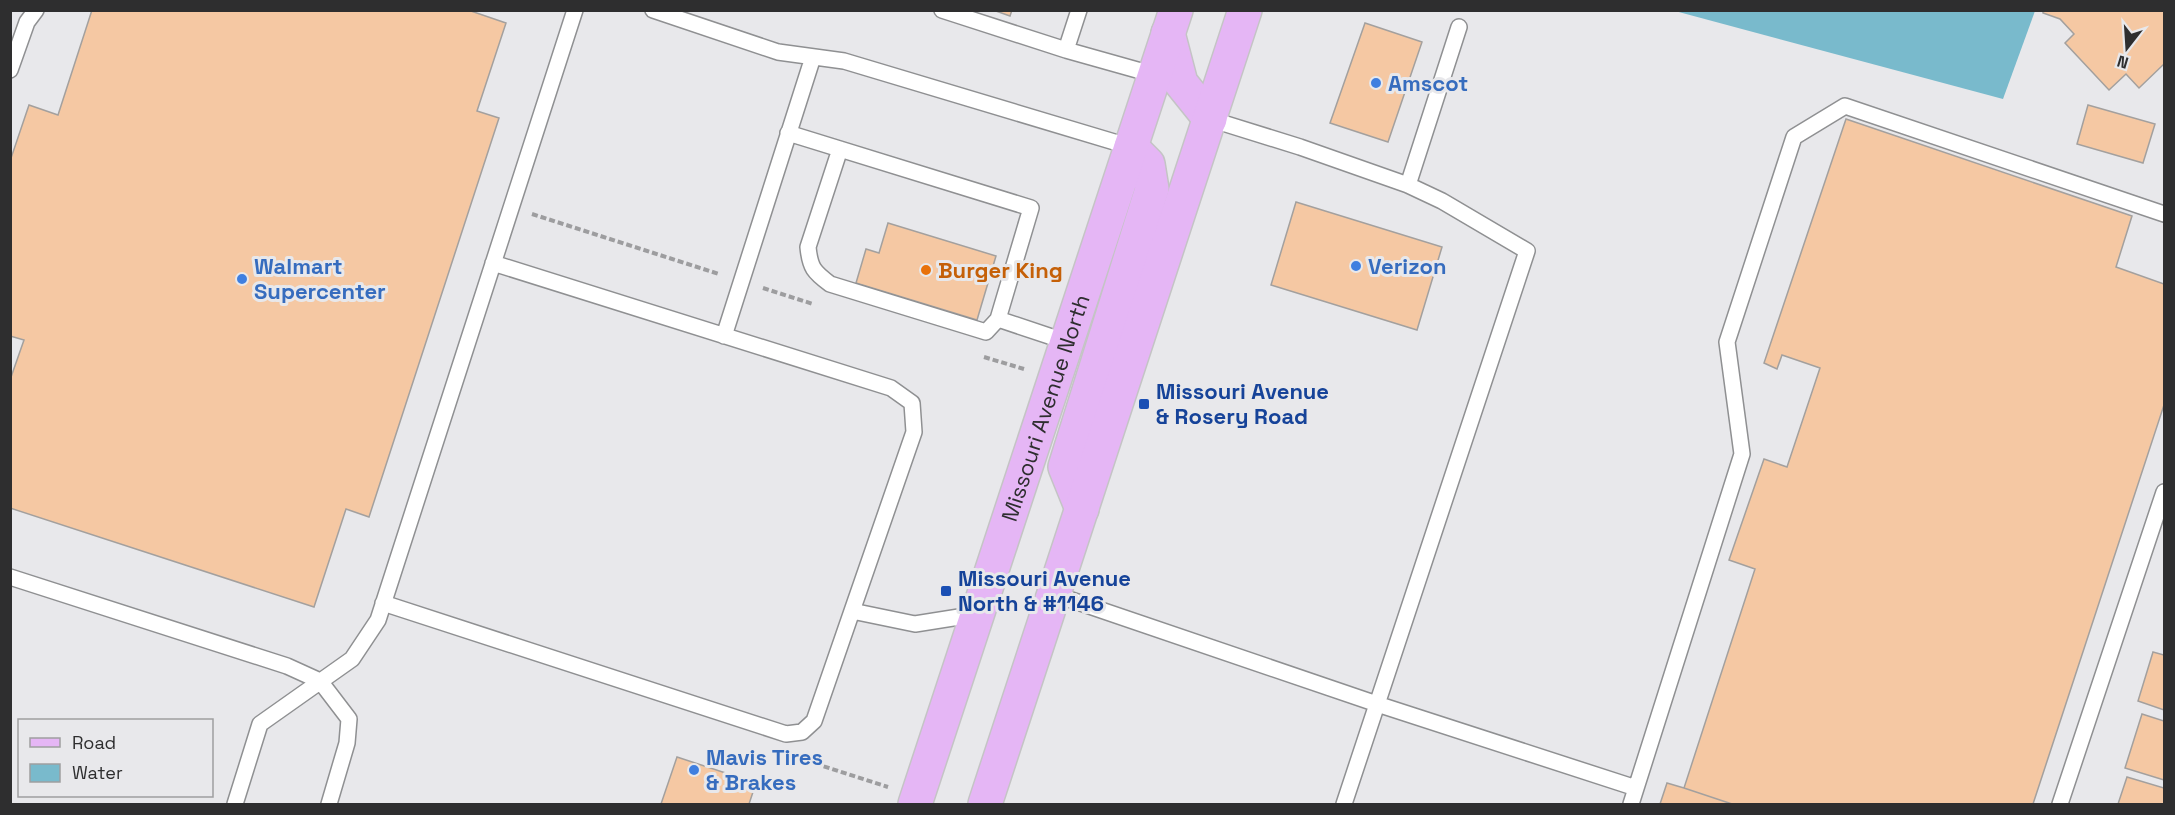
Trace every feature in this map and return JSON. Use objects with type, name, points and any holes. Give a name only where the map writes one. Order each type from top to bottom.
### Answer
[{"type":"main road","points":[[985,804],[1245,10]]},
{"type":"main road","points":[[1172,22],[1180,83],[1210,119]]},
{"type":"main road","name":"Missouri Avenue North","points":[[915,804],[1172,22]]},
{"type":"main road","points":[[1083,509],[1065,467],[1152,189],[1148,164],[1131,147]]},
{"type":"lane","points":[[10,70],[27,21],[36,10]]},
{"type":"lane","points":[[235,804],[260,724],[352,659],[378,620],[575,10]]},
{"type":"lane","points":[[653,10],[778,52],[844,61],[1131,147]]},
{"type":"lane","points":[[942,10],[1066,50],[1155,75]]},
{"type":"lane","points":[[1066,50],[1079,10]]},
{"type":"lane","points":[[1408,185],[1459,27]]},
{"type":"lane","points":[[724,336],[813,57]]},
{"type":"lane","points":[[1630,804],[1742,454],[1727,342],[1794,137],[1845,106],[2164,214]]},
{"type":"lane","points":[[1210,119],[1300,147],[1408,185],[1442,201],[1527,251],[1344,804]]},
{"type":"lane","points":[[788,133],[840,149],[1031,208],[998,320],[986,332],[830,285],[816,274],[809,262],[808,247],[840,149]]},
{"type":"lane","points":[[383,603],[786,734],[802,732],[814,721],[856,612],[914,432],[912,403],[891,388],[493,263]]},
{"type":"lane","points":[[998,320],[1067,342]]},
{"type":"lane","points":[[2060,804],[2164,492]]},
{"type":"lane","points":[[10,577],[287,666],[320,681],[349,718],[347,743],[328,804]]},
{"type":"lane","points":[[1054,594],[1377,704],[1636,788]]},
{"type":"lane","points":[[856,612],[915,624],[978,614]]},
{"type":"path","points":[[511,207],[820,306]]},
{"type":"path","points":[[978,355],[1024,369]]},
{"type":"water","points":[[1675,11],[2035,11],[2003,99]]},
{"type":"building","points":[[92,10],[468,10],[506,23],[477,111],[499,118],[369,517],[346,509],[314,607],[10,508],[10,380],[24,340],[10,336],[10,161],[29,105],[58,115]]},
{"type":"building","points":[[993,10],[1012,10],[1010,16]]},
{"type":"building","points":[[2043,10],[2164,10],[2164,64],[2139,88],[2126,74],[2109,90],[2065,43],[2074,34],[2060,19],[2043,13]]},
{"type":"building","name":"Amscot","points":[[1365,23],[1422,42],[1388,142],[1330,123]]},
{"type":"building","points":[[2088,105],[2155,124],[2143,163],[2077,144]]},
{"type":"building","points":[[1846,119],[2132,216],[2116,267],[2164,284],[2164,405],[2033,804],[1732,804],[1684,788],[1755,569],[1729,560],[1764,459],[1787,467],[1820,368],[1782,355],[1777,369],[1764,363]]},
{"type":"building","name":"Verizon","points":[[1296,202],[1442,247],[1417,330],[1271,285]]},
{"type":"building","name":"Burger King","points":[[888,223],[996,256],[977,320],[856,283],[866,249],[879,253]]},
{"type":"building","points":[[2153,652],[2164,655],[2164,710],[2138,701]]},
{"type":"building","points":[[2142,714],[2164,721],[2164,780],[2125,768]]},
{"type":"building","name":"Mavis Tires & Brakes","points":[[677,757],[756,783],[749,804],[661,804]]},
{"type":"building","points":[[2127,777],[2164,788],[2164,804],[2118,804]]},
{"type":"building","points":[[1667,783],[1684,788],[1732,804],[1660,804]]},
{"type":"place","name":"Amscot","points":[[1376,83]]},
{"type":"place","name":"Verizon","points":[[1356,266]]},
{"type":"place","name":"Burger King","points":[[926,270]]},
{"type":"place","name":"Walmart Supercenter","points":[[242,279]]},
{"type":"place","name":"Missouri Avenue & Rosery Road","points":[[1144,404]]},
{"type":"place","name":"Missouri Avenue North & #1146","points":[[946,591]]},
{"type":"place","name":"Mavis Tires & Brakes","points":[[694,770]]}]
